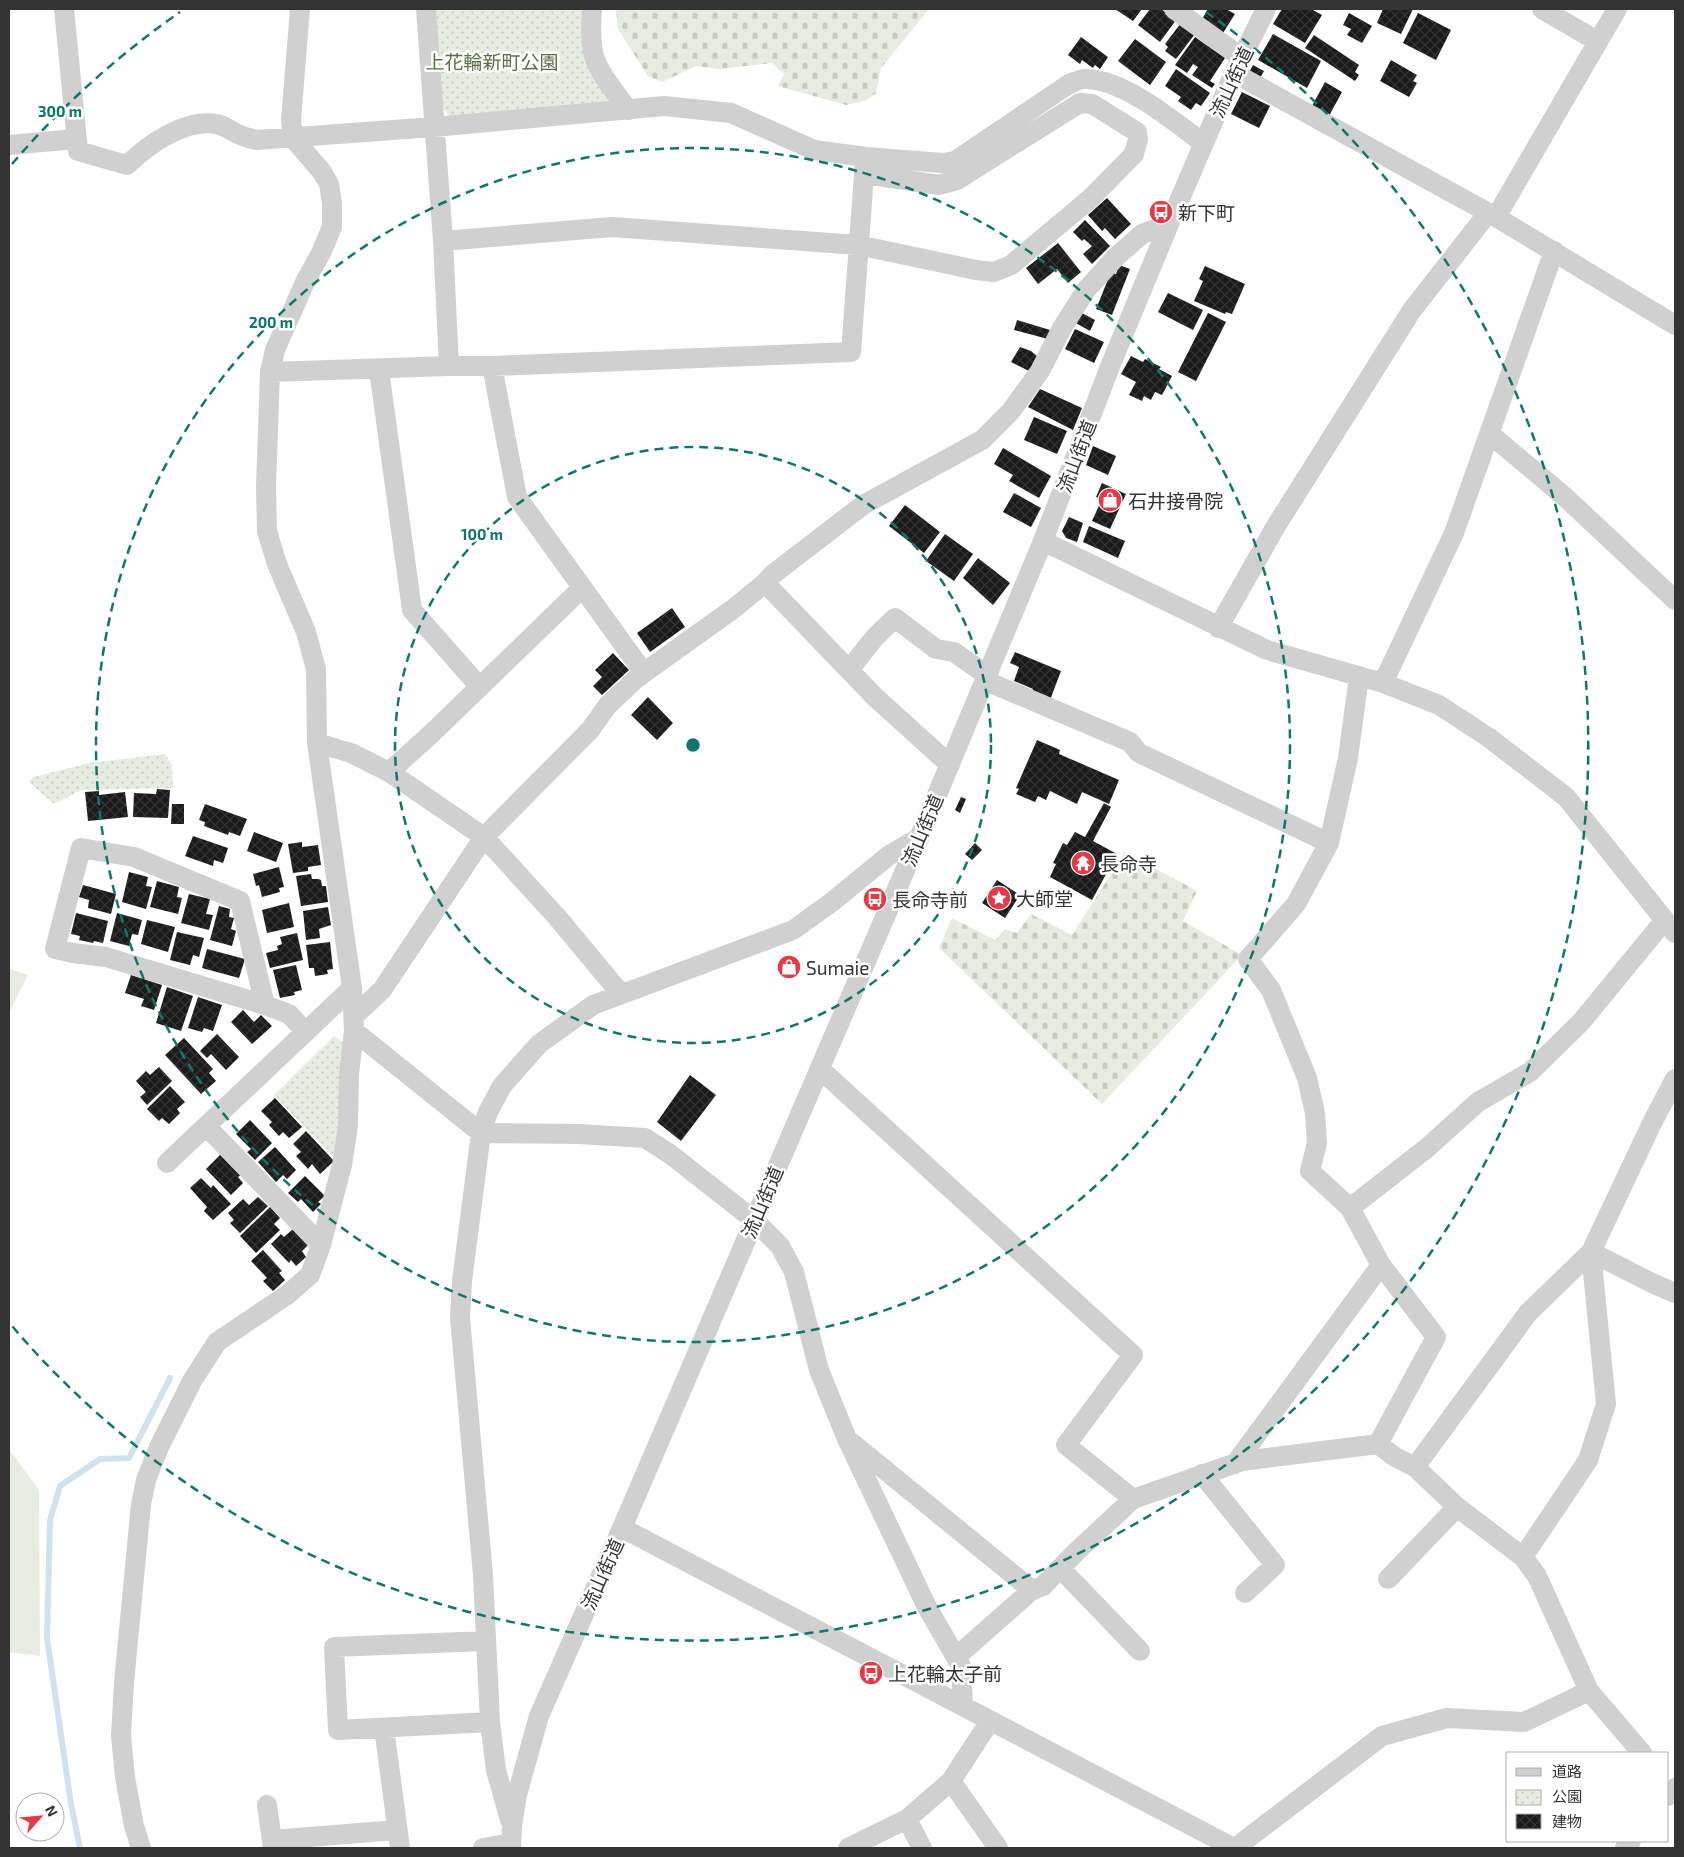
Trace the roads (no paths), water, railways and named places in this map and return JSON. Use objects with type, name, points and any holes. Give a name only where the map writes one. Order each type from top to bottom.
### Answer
[{"type":"street","points":[[64,9],[78,151],[127,166],[144,150],[159,140],[180,130],[205,123],[219,124],[239,135],[256,140],[434,127],[664,106],[731,113],[814,150],[865,166],[939,185],[957,180],[1080,103],[1092,104],[1137,132],[1138,139],[1134,154],[1091,198],[1011,265],[994,272],[976,270],[858,245],[612,227],[443,241]]},
{"type":"street","points":[[141,1848],[134,1826],[120,1736],[140,1513],[146,1480],[192,1382],[217,1342],[287,1294],[310,1275],[321,1245],[342,1165],[348,1126],[349,1074],[354,1023],[352,988],[317,743],[316,669],[306,632],[277,564],[268,531],[266,487],[270,372],[275,350],[332,227],[332,203],[329,184],[322,172],[293,138],[292,120],[300,9]]},
{"type":"street","points":[[426,9],[443,241],[449,366]]},
{"type":"street","points":[[592,9],[591,22],[594,56],[601,70],[628,110]]},
{"type":"street","points":[[1174,9],[1238,65],[1554,251],[1675,325]]},
{"type":"street","name":"流山街道","points":[[511,1839],[523,1771],[539,1716],[622,1528],[987,679],[1043,541],[1111,364],[1167,229],[1238,65],[1266,9]]},
{"type":"street","points":[[1542,9],[1597,41]]},
{"type":"street","points":[[1218,628],[1276,526],[1412,310],[1492,215],[1617,9]]},
{"type":"street","points":[[865,166],[955,161],[1069,84],[1085,78],[1107,81],[1136,96],[1203,144]]},
{"type":"street","points":[[9,146],[76,139]]},
{"type":"street","points":[[270,372],[379,370],[851,352],[865,166]]},
{"type":"street","points":[[354,1023],[382,990],[484,837],[590,730],[608,705],[644,673],[733,609],[772,575],[863,505],[982,440],[1011,411],[1040,371],[1062,328],[1086,290],[1116,257],[1142,234],[1152,230],[1167,229]]},
{"type":"street","points":[[1384,683],[1454,533],[1554,251]]},
{"type":"street","points":[[492,366],[517,497],[644,673]]},
{"type":"street","points":[[379,370],[412,610],[479,686]]},
{"type":"street","points":[[1490,434],[1565,497],[1675,600]]},
{"type":"street","points":[[1043,541],[1218,628],[1267,650],[1384,683],[1439,706],[1488,737],[1566,797],[1671,924],[1581,1022],[1530,1072],[1478,1102],[1427,1148],[1350,1208]]},
{"type":"street","points":[[765,583],[875,697],[950,765]]},
{"type":"street","points":[[389,772],[430,735],[582,588]]},
{"type":"street","points":[[849,670],[875,637],[895,618],[936,649],[954,652],[987,679],[1130,742],[1139,753],[1329,843]]},
{"type":"street","points":[[1359,676],[1348,758],[1329,843],[1296,904],[1248,959],[1272,990],[1307,1078],[1315,1113],[1317,1143],[1310,1171],[1350,1208],[1381,1265],[1436,1337],[1378,1444]]},
{"type":"street","points":[[317,743],[351,753],[389,772],[484,837],[557,917],[621,994]]},
{"type":"street","points":[[483,1848],[511,1839],[496,1770],[490,1722],[478,1518],[460,1318],[462,1281],[481,1133],[488,1112],[502,1086],[539,1044],[593,1005],[794,930],[832,902],[888,856],[919,838]]},
{"type":"street","points":[[265,1005],[240,901],[134,857],[81,848],[54,949],[106,957],[265,1005],[289,1014],[306,1032]]},
{"type":"street","points":[[167,1163],[352,988]]},
{"type":"street","points":[[354,1023],[481,1133],[579,1134],[645,1138],[670,1154],[754,1220],[780,1246],[794,1272],[819,1370],[847,1439],[927,1606],[961,1666],[963,1706]]},
{"type":"street","points":[[820,1069],[1133,1355],[1066,1445],[1134,1499]]},
{"type":"street","points":[[1415,1467],[1528,1313],[1592,1252],[1652,1123],[1675,1079]]},
{"type":"street","points":[[206,1126],[321,1245]]},
{"type":"street","points":[[1592,1252],[1675,1293]]},
{"type":"street","points":[[1523,1558],[1588,1460],[1606,1404],[1592,1252]]},
{"type":"street","points":[[1235,1464],[1381,1265]]},
{"type":"street","points":[[847,1439],[1032,1590]]},
{"type":"street","points":[[956,1657],[1032,1590],[1043,1586],[1134,1499],[1202,1474],[1242,1462],[1297,1453],[1378,1444],[1395,1457],[1415,1467],[1457,1507],[1523,1558],[1537,1576],[1589,1691],[1641,1752]]},
{"type":"street","points":[[1202,1474],[1275,1565],[1245,1593]]},
{"type":"street","points":[[1388,1579],[1457,1507]]},
{"type":"street","points":[[622,1528],[1235,1848],[1382,1736],[1447,1718],[1524,1722],[1589,1691]]},
{"type":"street","points":[[1060,1568],[1140,1651]]},
{"type":"street","points":[[486,1641],[334,1647],[338,1730],[490,1722]]},
{"type":"street","points":[[848,1848],[907,1819],[952,1781],[990,1721]]},
{"type":"street","points":[[267,1805],[272,1844],[398,1839],[384,1728]]},
{"type":"street","points":[[952,1781],[998,1848]]},
{"type":"street","points":[[907,1819],[922,1848]]},
{"type":"waterway","points":[[80,1848],[71,1804],[47,1638],[50,1520],[60,1486],[100,1459],[129,1458],[170,1378]]},
{"type":"place","name":"新下町","points":[[1161,212]]},
{"type":"place","name":"石井接骨院","points":[[1110,500]]},
{"type":"place","name":"長命寺","points":[[1083,863]]},
{"type":"place","name":"大師堂","points":[[999,898]]},
{"type":"place","name":"長命寺前","points":[[875,899]]},
{"type":"place","name":"Sumaie","points":[[789,967]]},
{"type":"place","name":"上花輪太子前","points":[[871,1673]]},
{"type":"park label","name":"上花輪新町公園","points":[[492,61]]}]
